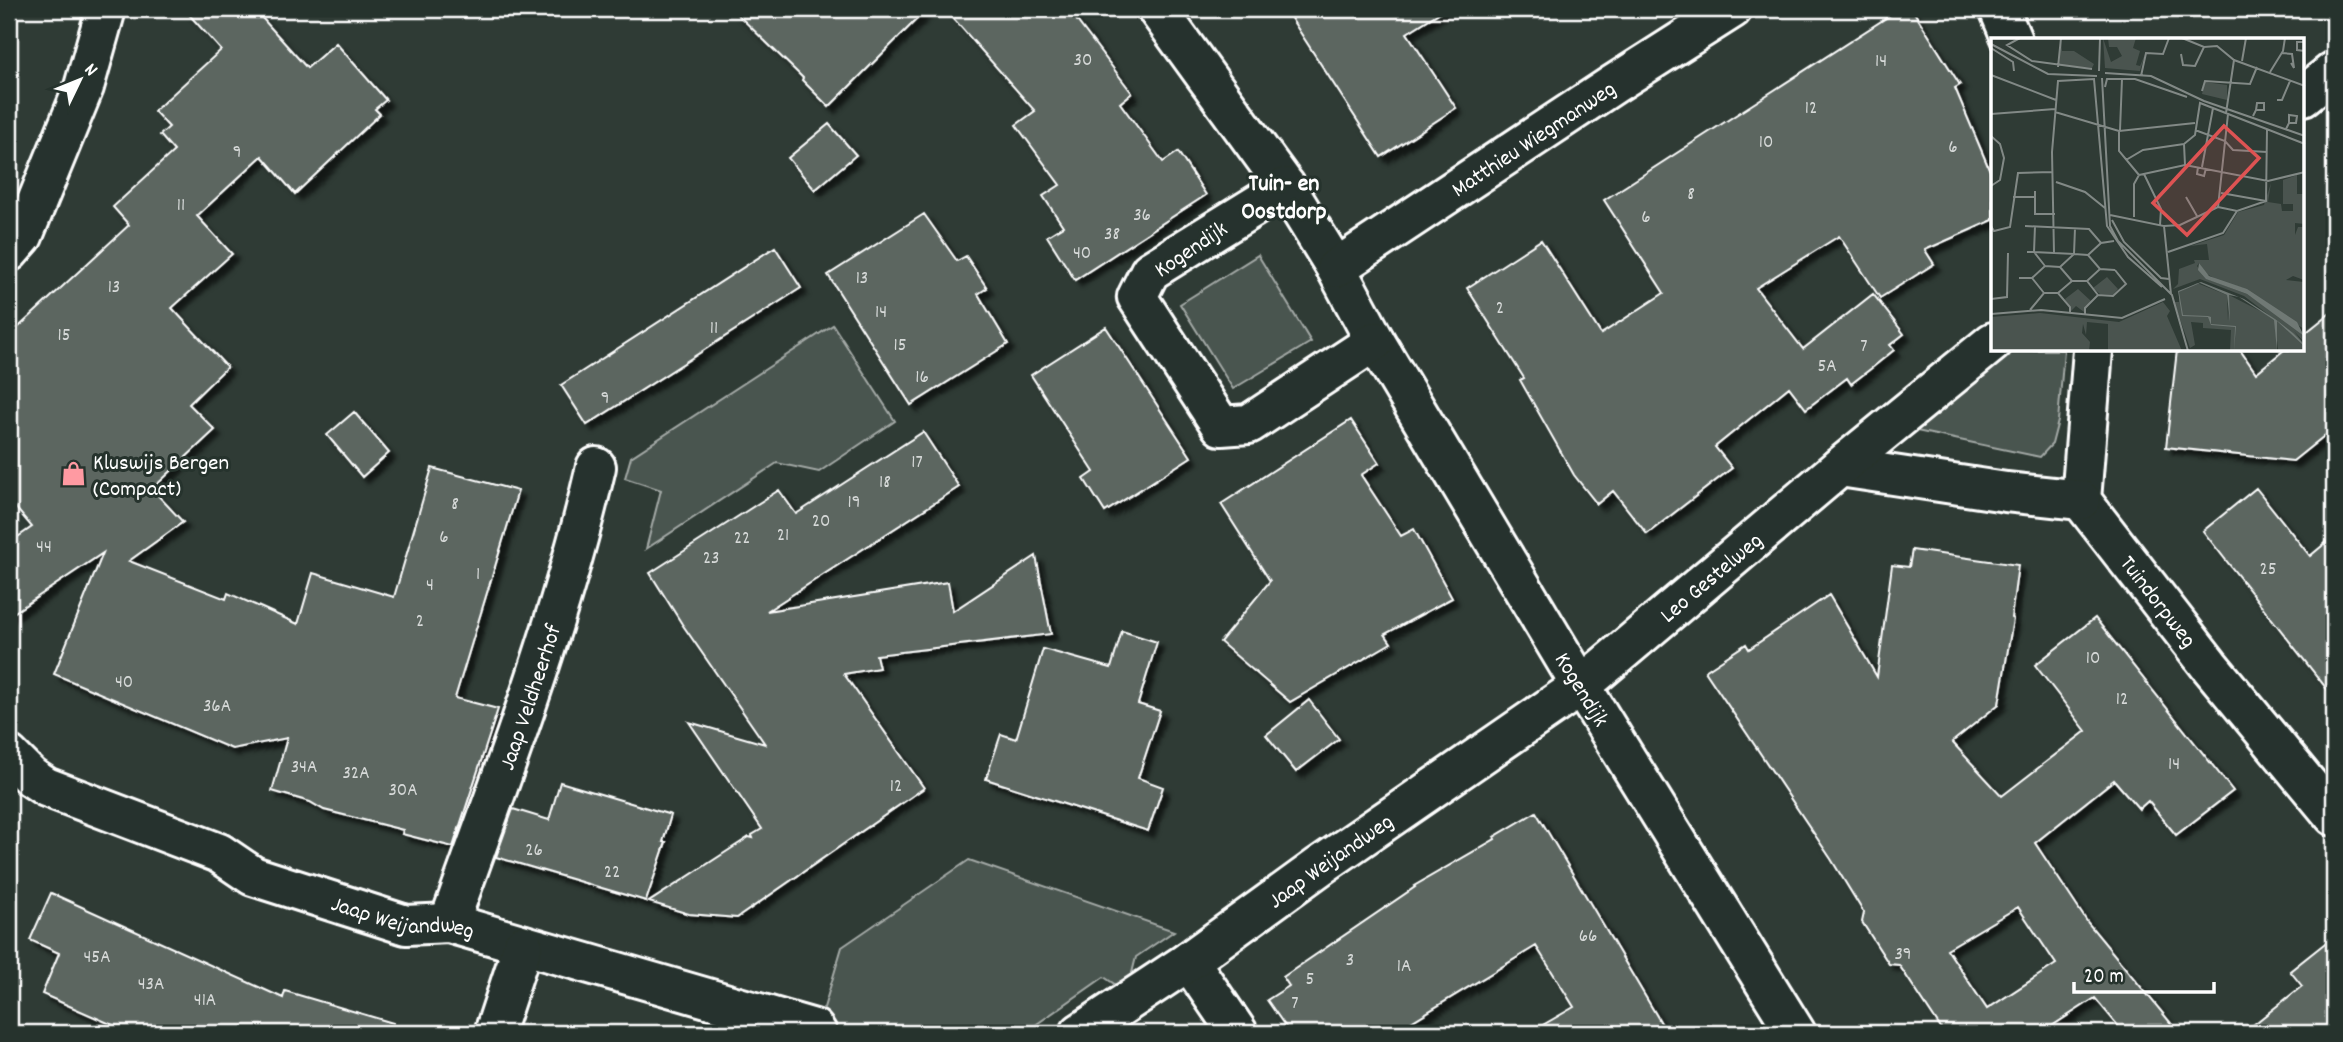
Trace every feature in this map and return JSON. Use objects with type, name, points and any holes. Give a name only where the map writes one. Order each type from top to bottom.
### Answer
[{"type":"street","points":[[9,252],[23,236],[84,87],[106,9]]},
{"type":"street","name":"Kogendijk","points":[[1157,9],[1286,187],[1581,686],[1796,1033]]},
{"type":"street","name":"Matthieu Wiegmanweg","points":[[1336,268],[1732,9]]},
{"type":"street","points":[[1999,9],[2011,38]]},
{"type":"street","points":[[2304,95],[2334,72]]},
{"type":"street","name":"Kogendijk","points":[[1286,187],[1150,271],[1137,297],[1221,426],[1249,424],[1375,341]]},
{"type":"street","name":"Leo Gestelweg","points":[[1581,686],[1991,344]]},
{"type":"street","points":[[1840,467],[2006,492],[2081,500],[2094,352]]},
{"type":"street","name":"Jaap Veldheerhof","points":[[449,923],[542,661],[580,535],[596,467]]},
{"type":"street","name":"Tuindorpweg","points":[[2081,500],[2209,665],[2334,816]]},
{"type":"street","name":"Jaap Weijandweg","points":[[1080,1033],[1189,961],[1332,858],[1581,686]]},
{"type":"street","name":"Jaap Weijandweg","points":[[9,755],[31,777],[46,787],[219,853],[253,876],[406,925],[449,923],[814,1029],[817,1033]]},
{"type":"street","points":[[494,1033],[523,945]]},
{"type":"street","points":[[1189,961],[1238,1033]]},
{"type":"shaded area","points":[[1258,255],[1311,342],[1233,389],[1180,304]]},
{"type":"shaded area","points":[[833,325],[895,421],[819,472],[777,463],[646,549],[661,490],[625,478],[631,457]]},
{"type":"shaded area","points":[[2008,352],[2064,352],[2058,421],[2052,444],[2040,457],[1907,429]]},
{"type":"shaded area","points":[[969,860],[1174,931],[1136,957],[1131,977],[1116,985],[1104,977],[1024,1033],[838,1033],[821,1018],[842,947]]},
{"type":"building","points":[[184,9],[254,9],[307,68],[336,43],[386,100],[375,109],[380,114],[295,194],[262,156],[197,216],[232,254],[172,308],[227,367],[189,404],[215,430],[152,489],[183,522],[129,561],[226,599],[228,593],[298,624],[313,573],[394,597],[432,468],[518,491],[455,698],[498,709],[453,847],[402,834],[403,830],[324,810],[310,802],[272,791],[287,738],[232,749],[54,674],[103,553],[9,616],[9,543],[32,527],[9,500],[9,336],[129,225],[113,207],[174,151],[160,135],[169,127],[154,111],[221,50]]},
{"type":"building","points":[[732,9],[927,9],[829,107]]},
{"type":"building","points":[[945,9],[1068,9],[1132,93],[1120,103],[1163,162],[1178,152],[1206,195],[1075,280],[1047,236],[1063,226],[1043,196],[1060,185],[1016,125],[1035,111]]},
{"type":"building","points":[[1285,9],[1445,9],[1407,33],[1456,108],[1381,157]]},
{"type":"building","points":[[1900,9],[1912,9],[1960,85],[1955,88],[1991,173],[1991,221],[1925,250],[1934,264],[1880,298],[1839,236],[1756,288],[1803,349],[1873,294],[1904,334],[1890,345],[1894,350],[1851,384],[1847,378],[1806,409],[1789,387],[1715,447],[1732,468],[1647,534],[1613,491],[1597,504],[1574,475],[1520,380],[1524,378],[1467,288],[1541,240],[1601,334],[1664,293],[1604,200]]},
{"type":"building","points":[[829,124],[856,155],[815,190],[788,158]]},
{"type":"building","points":[[924,214],[957,261],[966,256],[987,288],[978,294],[1008,344],[911,405],[828,275]]},
{"type":"building","points":[[775,247],[801,288],[587,425],[561,385]]},
{"type":"building","points":[[2334,310],[2334,428],[2293,461],[2166,447],[2177,352],[2241,352],[2256,373],[2282,352],[2304,352],[2304,334]]},
{"type":"building","points":[[1106,327],[1191,457],[1105,512],[1084,479],[1094,472],[1031,375]]},
{"type":"building","points":[[354,412],[389,453],[362,477],[327,435]]},
{"type":"building","points":[[1351,420],[1379,463],[1361,475],[1401,536],[1414,529],[1452,598],[1385,634],[1391,643],[1290,702],[1220,642],[1270,581],[1221,504]]},
{"type":"building","points":[[923,432],[959,487],[767,611],[948,582],[953,611],[1036,556],[1051,634],[876,655],[879,668],[844,674],[924,788],[737,918],[689,914],[649,902],[749,837],[753,838],[752,835],[762,829],[689,722],[765,744],[650,573],[779,490],[796,514]]},
{"type":"building","points":[[2256,488],[2310,556],[2334,536],[2334,698],[2203,531]]},
{"type":"building","points":[[1912,550],[2018,565],[2013,619],[1999,704],[1952,742],[2002,796],[2086,731],[2035,665],[2095,618],[2233,791],[2176,835],[2148,801],[2139,809],[2114,780],[2035,843],[2088,923],[2179,1033],[2124,1033],[2095,998],[2041,1033],[1944,1033],[1899,965],[1889,964],[1862,922],[1864,913],[1831,859],[1705,671],[1746,644],[1749,649],[1829,595],[1877,677],[1892,565],[1909,567]],"holes":[[[2018,907],[2056,964],[1987,1009],[1947,949]]]},
{"type":"building","points":[[1122,631],[1157,642],[1138,704],[1160,711],[1138,778],[1163,787],[1148,831],[986,779],[1001,734],[1016,739],[1043,649],[1111,668]]},
{"type":"building","points":[[1309,700],[1339,739],[1296,772],[1266,735]]},
{"type":"building","points":[[560,782],[671,815],[663,842],[666,842],[646,901],[496,857],[513,809],[549,820]]},
{"type":"building","points":[[1536,812],[1667,1033],[1529,1033],[1574,1007],[1536,946],[1393,1033],[1290,1033],[1267,1000],[1289,986],[1283,977],[1414,886]]},
{"type":"building","points":[[51,893],[283,998],[285,991],[393,1023],[392,1033],[131,1033],[42,994],[59,953],[30,940]]},
{"type":"building","points":[[2334,936],[2334,1033],[2243,1033],[2302,986],[2290,971]]},
{"type":"place","name":"Kluswijs Bergen (Compact)","points":[[73,474]]},
{"type":"district","name":"Tuin- en Oostdorp","points":[[1284,196]]}]
